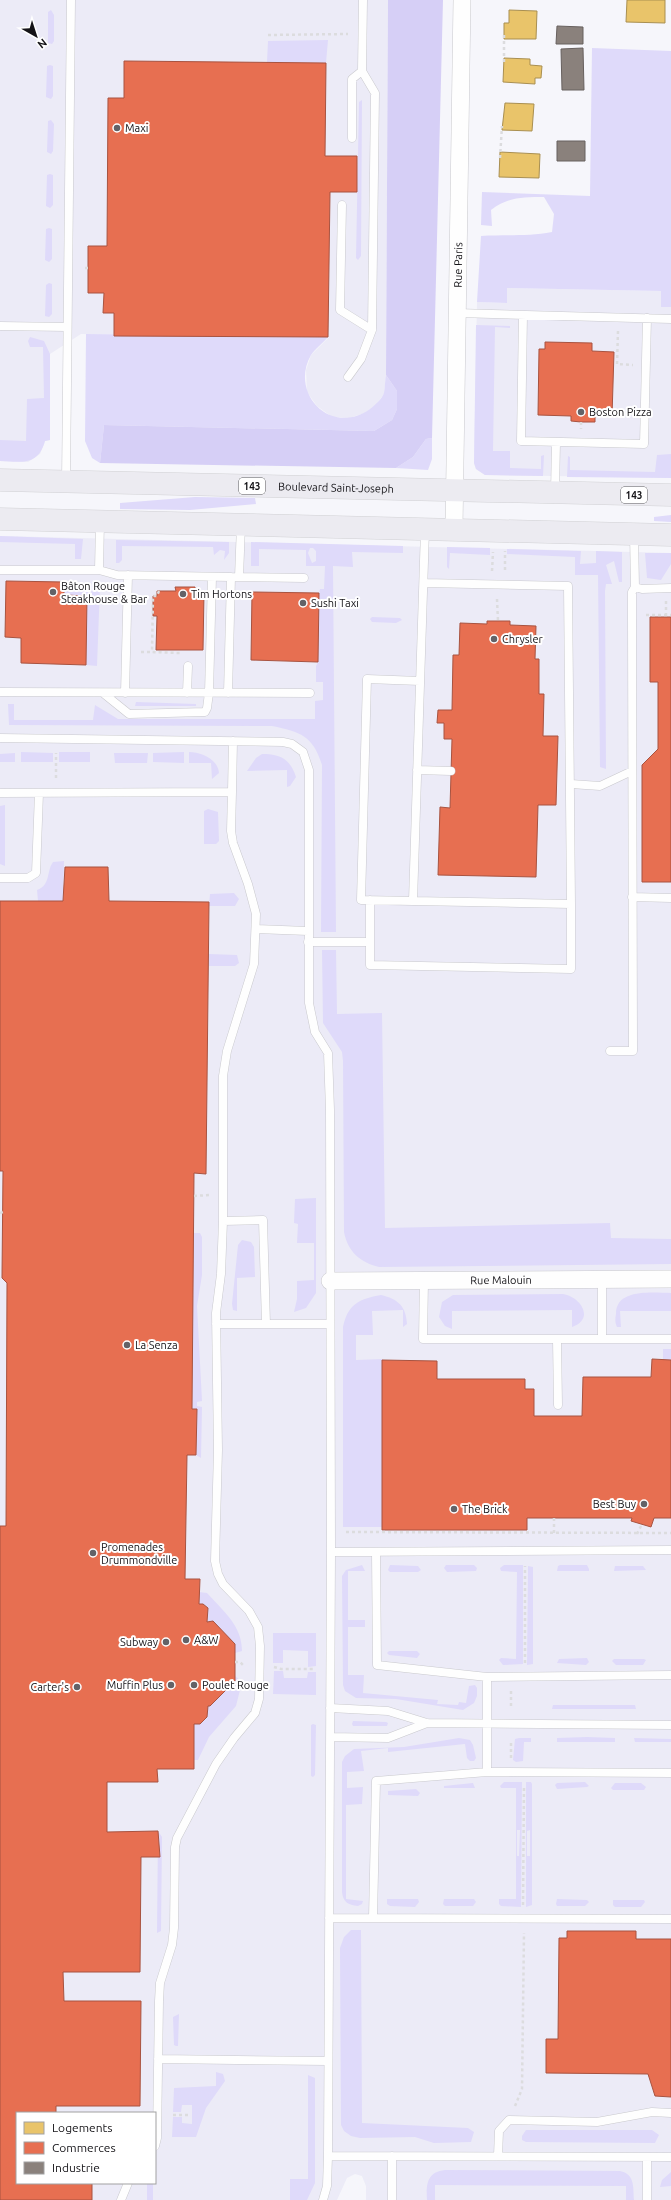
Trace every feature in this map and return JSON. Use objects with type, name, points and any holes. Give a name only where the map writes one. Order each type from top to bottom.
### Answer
[{"type":"main road","name":"Boulevard Saint-Joseph","points":[[0,480],[671,496]]},
{"type":"main road","points":[[0,519],[671,535]]},
{"type":"street","name":"Rue Paris","points":[[454,529],[462,0]]},
{"type":"street","name":"Rue Malouin","points":[[330,1281],[671,1279]]},
{"type":"lane","points":[[66,481],[70,0]]},
{"type":"lane","points":[[348,377],[361,359],[372,330],[375,93],[362,71],[363,0]]},
{"type":"lane","points":[[352,138],[352,79],[362,71]]},
{"type":"lane","points":[[342,205],[340,310],[372,330]]},
{"type":"lane","points":[[457,314],[671,318]]},
{"type":"lane","points":[[523,315],[521,441],[556,442],[644,444],[647,318]]},
{"type":"lane","points":[[0,326],[67,327]]},
{"type":"lane","points":[[554,493],[556,442]]},
{"type":"lane","points":[[99,570],[100,522]]},
{"type":"lane","points":[[239,577],[241,525]]},
{"type":"lane","points":[[412,901],[425,529]]},
{"type":"lane","points":[[610,1051],[633,1051],[632,592],[635,587],[634,534]]},
{"type":"lane","points":[[0,570],[99,570],[128,575],[304,578]]},
{"type":"lane","points":[[125,693],[128,575]]},
{"type":"lane","points":[[103,693],[129,714],[202,713],[207,708],[209,693],[212,577]]},
{"type":"lane","points":[[228,693],[231,577]]},
{"type":"lane","points":[[370,900],[370,965],[571,969],[571,784],[568,586],[424,583]]},
{"type":"lane","points":[[635,587],[642,589],[671,588]]},
{"type":"lane","points":[[187,693],[188,666]]},
{"type":"lane","points":[[420,681],[368,679],[361,900],[571,904]]},
{"type":"lane","points":[[0,692],[310,693]]},
{"type":"lane","points":[[0,738],[282,742],[298,747],[306,758],[310,770],[308,942],[311,1017],[315,1032],[327,1051],[329,1061],[331,1552],[328,2156],[327,2186],[323,2200]]},
{"type":"lane","points":[[156,2142],[160,1983],[173,1940],[174,1858],[177,1838],[216,1764],[254,1713],[260,1692],[258,1627],[249,1611],[223,1584],[218,1574],[215,1561],[218,1450],[216,1324],[223,1221],[224,1062],[252,975],[256,929],[256,914],[253,898],[233,843],[231,831],[233,741]]},
{"type":"lane","points":[[417,770],[451,771]]},
{"type":"lane","points":[[571,784],[600,786],[632,772]]},
{"type":"lane","points":[[0,793],[232,792]]},
{"type":"lane","points":[[0,878],[28,878],[36,873],[38,793]]},
{"type":"lane","points":[[632,897],[671,898]]},
{"type":"lane","points":[[256,929],[308,931]]},
{"type":"lane","points":[[308,942],[370,942]]},
{"type":"lane","points":[[223,1221],[263,1220],[266,1324]]},
{"type":"lane","points":[[602,1280],[602,1339]]},
{"type":"lane","points":[[424,1281],[423,1339],[671,1339]]},
{"type":"lane","points":[[216,1324],[330,1324]]},
{"type":"lane","points":[[557,1339],[558,1405]]},
{"type":"lane","points":[[331,1552],[671,1550]]},
{"type":"lane","points":[[376,1552],[377,1665],[487,1677],[671,1675]]},
{"type":"lane","points":[[487,1677],[487,1772]]},
{"type":"lane","points":[[330,1708],[388,1711],[427,1723],[671,1725]]},
{"type":"lane","points":[[330,1737],[388,1738],[427,1723]]},
{"type":"lane","points":[[374,1918],[376,1781],[487,1772],[671,1773]]},
{"type":"lane","points":[[328,1918],[671,1919]]},
{"type":"lane","points":[[158,2059],[328,2061]]},
{"type":"lane","points":[[498,2156],[499,2131],[509,2120],[597,2122],[652,2112],[671,2113]]},
{"type":"lane","points":[[328,2156],[671,2157]]},
{"type":"lane","points":[[392,2156],[392,2200]]},
{"type":"lane","points":[[647,2157],[647,2200]]},
{"type":"lane","points":[[121,2200],[128,2184]]},
{"type":"path","points":[[268,35],[362,34]]},
{"type":"path","points":[[504,34],[504,62]]},
{"type":"path","points":[[500,158],[502,126]]},
{"type":"path","points":[[618,327],[617,364],[633,365],[633,372]]},
{"type":"path","points":[[582,431],[589,431]]},
{"type":"path","points":[[492,571],[493,546]]},
{"type":"path","points":[[505,546],[505,570]]},
{"type":"path","points":[[163,591],[157,591],[157,596],[153,596],[152,652],[181,653]]},
{"type":"path","points":[[497,597],[498,621]]},
{"type":"path","points":[[666,610],[666,616]]},
{"type":"path","points":[[647,615],[671,615]]},
{"type":"path","points":[[56,752],[56,762]]},
{"type":"path","points":[[194,1196],[209,1195]]},
{"type":"path","points":[[554,1518],[554,1533]]},
{"type":"path","points":[[637,1533],[642,1524]]},
{"type":"path","points":[[346,1532],[456,1531],[671,1533]]},
{"type":"path","points":[[525,1565],[525,1664]]},
{"type":"path","points":[[235,1662],[240,1662],[244,1666]]},
{"type":"path","points":[[272,1666],[280,1669],[315,1669]]},
{"type":"path","points":[[511,1686],[511,1706]]},
{"type":"path","points":[[511,1742],[511,1759]]},
{"type":"path","points":[[524,1781],[524,1906]]},
{"type":"path","points":[[509,2120],[522,2089],[524,1932]]},
{"type":"path","points":[[173,2115],[190,2114]]},
{"type":"shaded area","points":[[0,0],[388,0],[386,375],[384,394],[376,405],[365,413],[349,418],[332,417],[317,406],[307,392],[306,370],[311,355],[328,338],[81,334],[50,354],[50,440],[45,441],[40,454],[28,462],[0,461]]},
{"type":"shaded area","points":[[388,0],[443,0],[432,438],[426,439],[413,457],[396,468],[100,463],[104,425],[374,431],[392,420],[397,409],[397,391],[386,375]]},
{"type":"shaded area","points":[[51,10],[54,15],[54,41],[52,44],[48,43],[48,12]]},
{"type":"shaded area","points":[[328,40],[326,63],[267,62],[268,41]]},
{"type":"shaded area","points":[[592,48],[671,51],[671,307],[661,307],[661,291],[507,288],[507,303],[477,302],[481,236],[552,232],[554,214],[544,197],[529,197],[510,200],[497,206],[491,210],[492,226],[481,225],[482,192],[590,196]]},
{"type":"shaded area","points":[[47,66],[53,66],[53,96],[51,99],[46,97]]},
{"type":"shaded area","points":[[362,100],[361,256],[358,260],[356,258],[359,102]]},
{"type":"shaded area","points":[[51,120],[54,124],[53,151],[51,154],[47,152],[48,121]]},
{"type":"shaded area","points":[[47,175],[53,175],[53,205],[50,208],[46,206]]},
{"type":"shaded area","points":[[46,229],[52,229],[52,259],[49,262],[45,260]]},
{"type":"shaded area","points":[[49,283],[52,284],[52,314],[49,317],[45,316],[46,285]]},
{"type":"shaded area","points":[[507,288],[661,291],[661,307],[671,307],[671,478],[485,475],[476,469],[474,463],[477,302],[507,303]]},
{"type":"shaded area","points":[[476,325],[510,326],[510,328],[495,327],[493,451],[510,451],[510,468],[541,469],[541,456],[544,455],[543,476],[485,475],[476,469],[474,463]]},
{"type":"shaded area","points":[[86,334],[328,337],[311,355],[306,369],[305,383],[310,396],[318,407],[328,414],[341,418],[355,416],[370,409],[376,404],[384,393],[386,375],[397,391],[397,409],[392,420],[374,431],[104,425],[100,463],[92,458],[85,441]]},
{"type":"shaded area","points":[[30,337],[44,341],[50,354],[50,440],[45,441],[38,455],[33,459],[22,462],[0,461],[0,440],[26,441],[27,399],[44,398],[43,347],[30,347],[28,341]]},
{"type":"shaded area","points":[[432,438],[432,459],[428,470],[396,468],[413,457],[426,439]]},
{"type":"shaded area","points":[[671,454],[671,478],[567,477],[568,456],[570,457],[570,470],[655,472],[657,455]]},
{"type":"shaded area","points":[[195,497],[255,498],[256,504],[190,510],[120,509],[120,503]]},
{"type":"shaded area","points":[[671,515],[671,522],[654,521],[654,517]]},
{"type":"shaded area","points":[[0,536],[671,553],[671,2200],[366,2200],[366,2186],[362,2176],[355,2174],[347,2178],[337,2200],[0,2200]]},
{"type":"shaded area","points":[[0,536],[83,539],[81,559],[75,559],[75,544],[0,542]]},
{"type":"shaded area","points":[[116,540],[229,542],[229,553],[224,560],[225,551],[220,550],[214,555],[213,547],[122,546],[122,560],[119,563],[116,563]]},
{"type":"shaded area","points":[[251,542],[403,546],[403,553],[352,552],[353,567],[333,566],[336,932],[321,932],[322,765],[310,741],[298,733],[272,726],[9,725],[8,704],[14,704],[14,720],[93,720],[95,705],[118,719],[315,719],[315,701],[323,700],[323,682],[316,682],[316,666],[318,662],[319,593],[320,589],[324,589],[325,566],[306,566],[306,550],[259,549],[259,566],[251,566]],"holes":[[[310,548],[313,548],[316,551],[316,561],[312,563],[308,553]]]},
{"type":"shaded area","points":[[447,547],[490,548],[490,555],[450,553],[449,569],[447,567]]},
{"type":"shaded area","points":[[507,549],[581,551],[580,564],[596,563],[596,551],[622,552],[622,582],[619,582],[614,561],[606,565],[612,584],[606,584],[605,591],[606,769],[600,767],[598,575],[575,575],[575,557],[507,554]]},
{"type":"shaded area","points":[[645,553],[671,553],[671,564],[661,580],[647,578]]},
{"type":"shaded area","points":[[64,584],[100,586],[97,666],[86,665],[87,596],[64,595]]},
{"type":"shaded area","points":[[372,617],[400,618],[402,620],[396,623],[372,622],[370,619]]},
{"type":"shaded area","points":[[136,702],[196,704],[196,706],[135,706]]},
{"type":"shaded area","points":[[21,752],[53,753],[53,762],[21,762]]},
{"type":"shaded area","points":[[59,752],[90,752],[90,762],[59,762]]},
{"type":"shaded area","points":[[184,752],[184,763],[153,762],[153,753]]},
{"type":"shaded area","points":[[189,752],[199,753],[208,757],[216,764],[219,773],[212,779],[211,763],[189,763]]},
{"type":"shaded area","points":[[15,753],[15,762],[0,762],[0,754]]},
{"type":"shaded area","points":[[114,753],[148,753],[147,763],[115,763]]},
{"type":"shaded area","points":[[262,754],[274,755],[288,762],[296,777],[290,786],[287,787],[287,770],[247,771],[256,758]]},
{"type":"shaded area","points":[[5,805],[5,866],[0,864],[0,806]]},
{"type":"shaded area","points":[[208,809],[218,812],[219,841],[216,844],[204,844],[204,811]]},
{"type":"shaded area","points":[[64,861],[63,901],[38,901],[37,890],[46,882],[53,862]]},
{"type":"shaded area","points":[[234,893],[239,899],[235,906],[209,906],[210,894]]},
{"type":"shaded area","points":[[322,950],[336,950],[337,1014],[382,1013],[385,1228],[610,1223],[611,1238],[671,1239],[671,1264],[379,1267],[366,1262],[356,1255],[348,1245],[344,1232],[343,1061],[342,1052],[323,1023]]},
{"type":"shaded area","points":[[209,954],[237,955],[239,963],[235,966],[209,966]]},
{"type":"shaded area","points":[[316,1198],[316,1293],[306,1308],[294,1312],[297,1299],[297,1281],[314,1280],[314,1243],[297,1243],[298,1224],[294,1223],[295,1199]]},
{"type":"shaded area","points":[[193,1233],[200,1233],[202,1237],[202,1275],[197,1306],[202,1401],[197,1402],[197,1406],[202,1407],[201,1458],[196,1455],[197,1410],[192,1409]]},
{"type":"shaded area","points":[[242,1240],[251,1242],[254,1247],[255,1277],[237,1278],[237,1311],[233,1310],[232,1304],[238,1245]]},
{"type":"shaded area","points":[[671,1293],[671,1311],[620,1311],[621,1327],[617,1327],[615,1321],[616,1314],[618,1306],[622,1300],[637,1294]]},
{"type":"shaded area","points":[[563,1294],[575,1299],[583,1309],[583,1319],[572,1327],[572,1310],[452,1311],[452,1329],[445,1326],[439,1317],[442,1302],[453,1295]]},
{"type":"shaded area","points":[[381,1295],[400,1304],[405,1312],[407,1324],[403,1327],[403,1310],[372,1311],[373,1335],[356,1335],[356,1360],[383,1359],[382,1527],[343,1527],[343,1327],[345,1319],[351,1308],[366,1298]]},
{"type":"shaded area","points":[[663,1349],[671,1349],[671,1360],[663,1360]]},
{"type":"shaded area","points":[[362,1565],[365,1571],[348,1571],[348,1620],[365,1620],[365,1627],[348,1627],[348,1675],[364,1675],[363,1693],[438,1700],[437,1704],[458,1705],[459,1702],[466,1703],[469,1686],[475,1685],[477,1688],[477,1696],[474,1703],[463,1710],[396,1699],[356,1698],[345,1691],[343,1685],[342,1576],[346,1570]]},
{"type":"shaded area","points":[[390,1565],[418,1566],[421,1570],[418,1572],[390,1572],[388,1570]]},
{"type":"shaded area","points":[[446,1565],[474,1565],[477,1568],[476,1571],[447,1572],[444,1568]]},
{"type":"shaded area","points":[[504,1565],[523,1565],[523,1664],[503,1665],[499,1660],[501,1658],[516,1659],[517,1572],[501,1571],[500,1568]]},
{"type":"shaded area","points":[[587,1565],[589,1571],[557,1571],[558,1566]]},
{"type":"shaded area","points":[[528,1566],[533,1567],[533,1664],[527,1665]]},
{"type":"shaded area","points":[[615,1566],[643,1566],[646,1570],[614,1571]]},
{"type":"shaded area","points":[[199,1592],[207,1593],[225,1612],[239,1634],[242,1651],[235,1653],[235,1644],[213,1622],[207,1622],[208,1608],[203,1604],[199,1604]]},
{"type":"shaded area","points":[[273,1633],[316,1633],[316,1666],[308,1667],[308,1651],[283,1650],[283,1663],[273,1663]]},
{"type":"shaded area","points":[[389,1651],[417,1651],[420,1654],[417,1658],[389,1655],[387,1653]]},
{"type":"shaded area","points":[[587,1658],[589,1662],[586,1665],[557,1663],[559,1659]]},
{"type":"shaded area","points":[[614,1659],[646,1660],[643,1665],[616,1665],[612,1661]]},
{"type":"shaded area","points":[[274,1671],[283,1671],[284,1678],[307,1678],[308,1672],[316,1672],[316,1695],[273,1694]]},
{"type":"shaded area","points":[[235,1676],[242,1682],[236,1706],[209,1737],[198,1760],[194,1760],[194,1724],[200,1724],[207,1718],[208,1706],[210,1706],[235,1681]]},
{"type":"shaded area","points":[[553,1705],[635,1705],[636,1709],[552,1709]]},
{"type":"shaded area","points":[[353,1721],[388,1723],[387,1726],[353,1726]]},
{"type":"shaded area","points":[[311,1725],[316,1725],[315,1775],[313,1777],[311,1776]]},
{"type":"shaded area","points":[[459,1738],[470,1740],[473,1745],[476,1758],[474,1761],[470,1761],[467,1758],[465,1744],[388,1752],[388,1748],[361,1751],[364,1771],[347,1772],[347,1788],[363,1787],[362,1804],[346,1805],[346,1899],[363,1901],[362,1904],[358,1906],[351,1905],[345,1901],[342,1892],[342,1762],[345,1756],[354,1749],[404,1747]]},
{"type":"shaded area","points":[[531,1738],[531,1742],[524,1742],[523,1761],[516,1762],[513,1760],[515,1739]]},
{"type":"shaded area","points":[[557,1738],[615,1738],[615,1742],[557,1742]]},
{"type":"shaded area","points":[[634,1738],[671,1739],[671,1742],[635,1742]]},
{"type":"shaded area","points":[[504,1782],[522,1782],[521,1907],[501,1906],[499,1904],[499,1899],[516,1899],[516,1788],[501,1788],[500,1786]],"holes":[[[517,1830],[520,1830],[519,1856],[517,1856]]]},
{"type":"shaded area","points":[[526,1782],[531,1782],[532,1905],[526,1907]],"holes":[[[530,1830],[530,1856],[527,1856],[527,1831]]]},
{"type":"shaded area","points":[[585,1782],[589,1786],[557,1789],[555,1785],[557,1783]]},
{"type":"shaded area","points":[[473,1783],[475,1788],[444,1788],[444,1786]]},
{"type":"shaded area","points":[[615,1783],[641,1783],[646,1787],[644,1790],[613,1790],[611,1788]]},
{"type":"shaded area","points":[[416,1789],[420,1793],[418,1796],[388,1795],[388,1791]]},
{"type":"shaded area","points":[[158,1831],[162,1837],[161,1931],[157,1933]]},
{"type":"shaded area","points":[[387,1899],[418,1899],[419,1902],[415,1907],[390,1906],[387,1904]]},
{"type":"shaded area","points":[[444,1899],[474,1899],[476,1902],[473,1906],[445,1906],[443,1904]]},
{"type":"shaded area","points":[[557,1899],[587,1900],[589,1902],[585,1906],[557,1906]]},
{"type":"shaded area","points":[[613,1900],[644,1900],[645,1902],[641,1907],[615,1907],[613,1905]]},
{"type":"shaded area","points":[[351,1930],[361,1930],[362,2123],[468,2128],[474,2132],[471,2142],[434,2143],[415,2137],[360,2138],[351,2136],[344,2131],[341,2125],[340,1948],[344,1937]]},
{"type":"shaded area","points":[[179,2014],[178,2046],[176,2046],[174,2045],[173,2017]]},
{"type":"shaded area","points":[[216,2072],[223,2074],[225,2081],[206,2108],[196,2137],[172,2137],[173,2117],[182,2117],[182,2123],[192,2124],[192,2105],[182,2105],[181,2112],[173,2112],[174,2088],[216,2086]]},
{"type":"shaded area","points":[[308,2075],[315,2078],[315,2183],[307,2200],[290,2200],[290,2179],[308,2179]]},
{"type":"shaded area","points":[[526,2130],[652,2130],[659,2135],[655,2143],[526,2142],[522,2140],[522,2136]]},
{"type":"shaded area","points":[[445,2170],[620,2171],[631,2178],[634,2200],[626,2200],[626,2186],[435,2185],[435,2200],[427,2200],[427,2189],[431,2176],[434,2173]]},
{"type":"shaded area","points":[[671,2172],[671,2186],[660,2187],[662,2180]]},
{"type":"shaded area","points":[[147,2184],[153,2184],[153,2200],[147,2200]]},
{"type":"building: Logements","points":[[627,0],[665,0],[665,23],[626,22]]},
{"type":"building: Logements","points":[[509,10],[537,11],[536,39],[504,39],[504,23],[509,23]]},
{"type":"building: Logements","points":[[504,58],[530,59],[530,65],[542,66],[541,78],[535,78],[535,84],[503,82]]},
{"type":"building: Logements","points":[[505,103],[534,104],[532,131],[502,130]]},
{"type":"building: Logements","points":[[500,152],[540,154],[539,178],[499,177]]},
{"type":"building: Commerces","points":[[124,61],[326,63],[325,156],[357,156],[357,192],[330,192],[328,337],[114,336],[114,313],[103,313],[104,293],[88,293],[88,246],[107,246],[108,98],[124,98]]},
{"type":"building: Commerces","points":[[545,342],[592,343],[592,351],[614,352],[612,416],[595,416],[595,422],[581,422],[571,421],[571,416],[538,415],[539,349],[545,349]]},
{"type":"building: Commerces","points":[[6,581],[64,582],[64,595],[87,596],[86,665],[21,663],[21,638],[5,637]]},
{"type":"building: Commerces","points":[[175,587],[195,587],[195,592],[204,592],[203,650],[156,650],[157,616],[153,616],[153,596],[157,596],[157,591],[176,591]]},
{"type":"building: Commerces","points":[[252,592],[319,593],[318,662],[251,660]]},
{"type":"building: Commerces","points":[[650,617],[671,617],[671,882],[642,882],[642,765],[658,749],[658,682],[650,682]]},
{"type":"building: Commerces","points":[[487,621],[510,621],[510,625],[536,626],[535,659],[539,659],[539,694],[544,694],[543,736],[558,736],[556,805],[538,805],[536,877],[438,875],[440,807],[450,808],[452,739],[444,739],[444,723],[437,723],[438,710],[452,710],[453,655],[459,655],[460,623],[487,624]]},
{"type":"building: Commerces","name":"Promenades Drummondville","points":[[65,867],[108,867],[109,901],[209,902],[206,1174],[194,1173],[192,1409],[197,1409],[196,1455],[187,1455],[185,1579],[200,1579],[199,1604],[203,1604],[208,1608],[207,1622],[213,1621],[235,1644],[235,1681],[210,1706],[208,1706],[207,1717],[200,1724],[194,1724],[194,1769],[157,1769],[158,1782],[107,1782],[107,1832],[158,1831],[160,1857],[141,1857],[140,1972],[63,1972],[64,2001],[141,2001],[140,2106],[56,2106],[56,2112],[16,2112],[16,2184],[92,2184],[92,2200],[0,2200],[0,1526],[6,1526],[7,1283],[2,1278],[3,1171],[0,1171],[0,901],[63,901]]},
{"type":"building: Commerces","points":[[652,1359],[671,1360],[671,1518],[654,1518],[651,1527],[631,1521],[632,1518],[527,1518],[527,1530],[382,1530],[382,1360],[437,1361],[437,1379],[525,1379],[525,1389],[534,1389],[534,1416],[582,1416],[583,1377],[651,1377]]},
{"type":"building: Commerces","points":[[567,1931],[636,1931],[636,1939],[671,1939],[671,2097],[655,2096],[648,2074],[546,2073],[546,2039],[558,2039],[559,1938],[567,1938]]},
{"type":"building: Industrie","points":[[557,26],[583,27],[583,44],[556,44]]},
{"type":"building: Industrie","points":[[583,48],[584,90],[562,90],[561,49]]},
{"type":"building: Industrie","points":[[557,141],[585,141],[585,161],[557,161]]},
{"type":"place","name":"Maxi","points":[[117,128]]},
{"type":"place","name":"Boston Pizza","points":[[581,412]]},
{"type":"place","name":"Bâton Rouge Steakhouse & Bar","points":[[53,592]]},
{"type":"place","name":"Tim Hortons","points":[[183,594]]},
{"type":"place","name":"Sushi Taxi","points":[[303,603]]},
{"type":"place","name":"Chrysler","points":[[494,639]]},
{"type":"place","name":"La Senza","points":[[127,1345]]},
{"type":"place","name":"Best Buy","points":[[644,1504]]},
{"type":"place","name":"The Brick","points":[[454,1509]]},
{"type":"place","name":"Promenades Drummondville","points":[[93,1553]]},
{"type":"place","name":"A&W","points":[[186,1640]]},
{"type":"place","name":"Subway","points":[[166,1642]]},
{"type":"place","name":"Muffin Plus","points":[[171,1685]]},
{"type":"place","name":"Poulet Rouge","points":[[194,1685]]},
{"type":"place","name":"Carter's","points":[[77,1687]]}]
